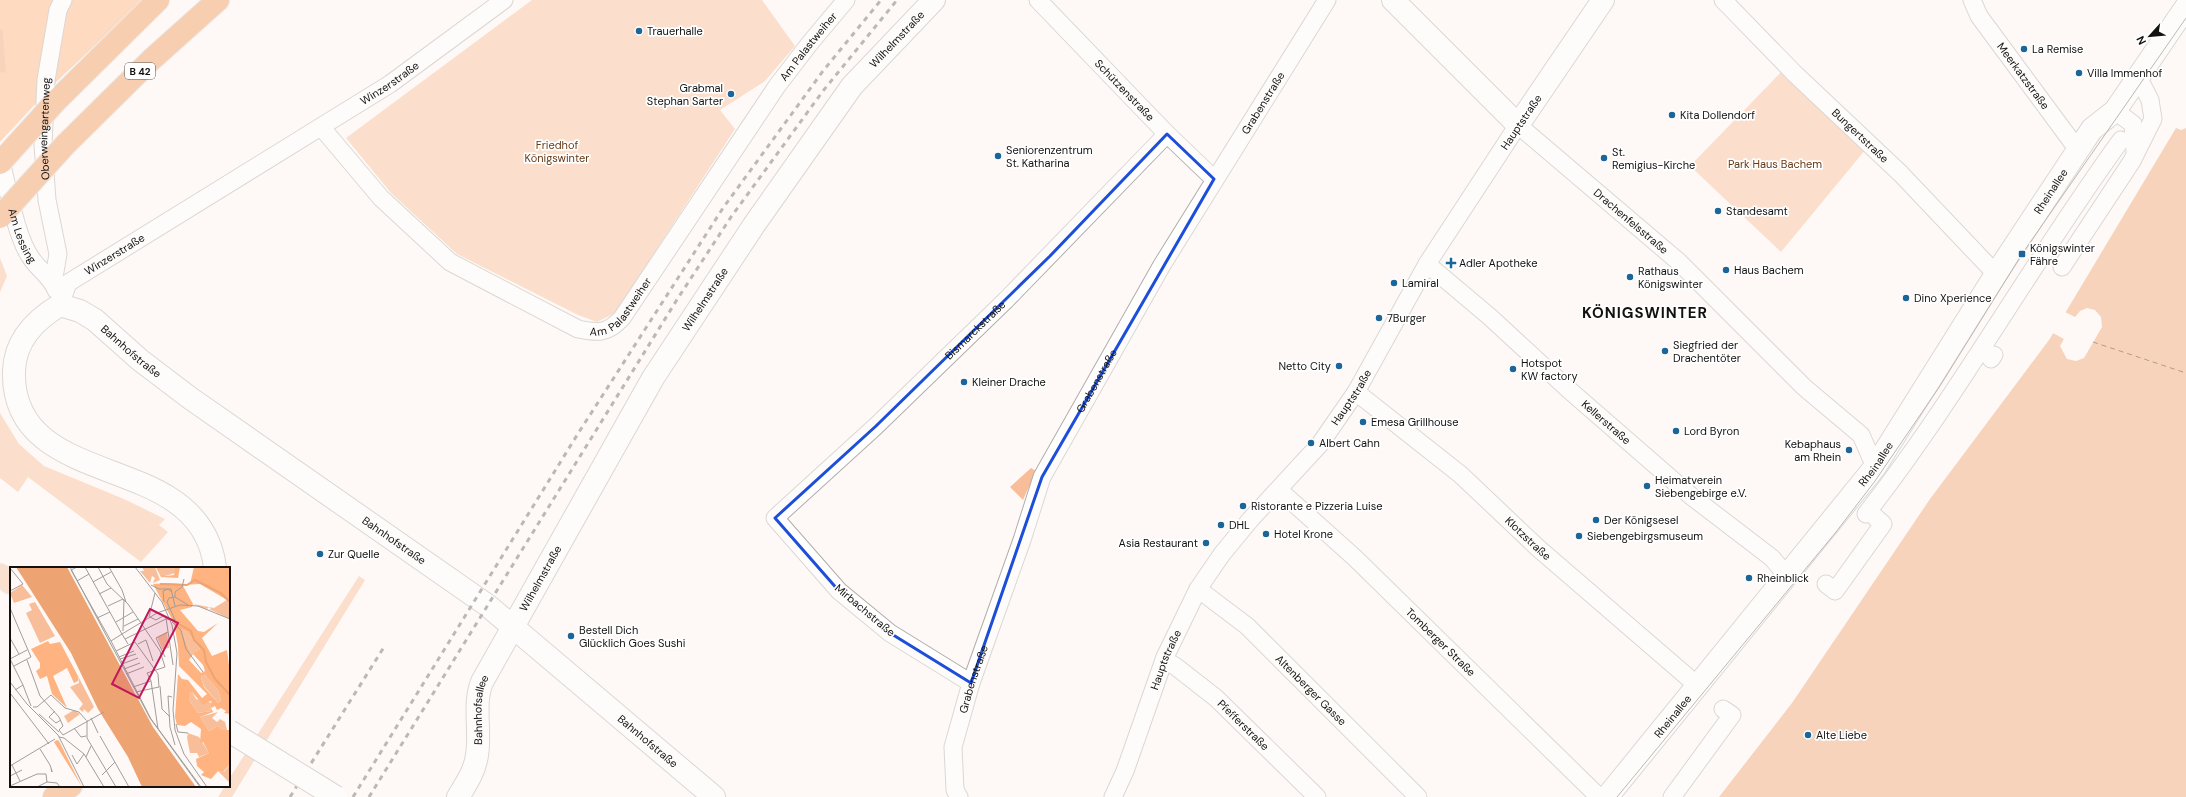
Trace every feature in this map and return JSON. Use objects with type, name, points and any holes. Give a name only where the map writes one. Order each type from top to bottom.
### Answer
[{"type":"highway","points":[[0,163],[56,101],[158,0]]},
{"type":"highway","name":"B 42","points":[[0,217],[64,146],[151,60],[218,0]]},
{"type":"highway","points":[[54,797],[70,787]]},
{"type":"main road","points":[[0,575],[10,582]]},
{"type":"street","name":"Oberweingartenweg","points":[[53,282],[58,254],[47,200],[43,145],[46,80],[58,10],[63,0]]},
{"type":"street","name":"Winzerstraße","points":[[60,305],[68,283],[322,128],[390,84],[504,0]]},
{"type":"street","name":"Am Palastweiher","points":[[322,128],[381,198],[450,262],[578,329],[596,332],[612,328],[622,318],[777,86],[846,0]]},
{"type":"street","name":"Wilhelmstraße","points":[[510,623],[653,378],[754,225],[852,86],[934,0]]},
{"type":"street","name":"Schützenstraße","points":[[1038,0],[1167,134],[1214,179]]},
{"type":"street","name":"Grabenstraße","points":[[959,797],[955,790],[953,747],[971,683],[1022,540],[1042,476],[1162,265],[1214,179],[1327,0]]},
{"type":"street","name":"Drachenfelsstraße","points":[[1393,0],[1518,125],[1679,262],[1805,388],[1861,435],[1886,472]]},
{"type":"street","name":"Hauptstraße","points":[[1113,797],[1125,772],[1164,660],[1198,589],[1222,554],[1320,444],[1356,392],[1427,264],[1518,125],[1603,0]]},
{"type":"street","name":"Bungertstraße","points":[[1723,0],[1794,73],[1901,174],[1996,274]]},
{"type":"street","name":"Meerkatzstraße","points":[[1972,0],[1979,16],[2078,150]]},
{"type":"street","name":"Rheinallee","points":[[1886,472],[1996,274],[2092,129],[2115,110],[2186,7]]},
{"type":"street","points":[[2062,267],[2132,161],[2135,152],[2153,119],[2150,100],[2138,77]]},
{"type":"street","points":[[2115,110],[2133,124],[2135,152]]},
{"type":"street","name":"Bismarckstraße","points":[[775,518],[876,426],[1006,300],[1167,134]]},
{"type":"street","name":"Rheinallee","points":[[1607,797],[1787,576],[1886,472],[1945,406],[2084,191],[2121,140]]},
{"type":"street","name":"Am Lessing","points":[[0,158],[20,234],[31,258],[53,282],[60,305]]},
{"type":"street","name":"Kellerstraße","points":[[1427,264],[1490,317],[1568,389],[1691,496],[1772,558],[1787,576]]},
{"type":"street","name":"Bahnhofstraße","points":[[60,305],[80,311],[95,320],[140,360],[190,398],[510,623],[714,797]]},
{"type":"street","points":[[60,305],[32,326],[21,341],[14,364],[14,381],[17,399],[24,418],[41,436],[63,452],[131,479],[172,499],[191,515],[200,525],[208,538],[215,567]]},
{"type":"street","name":"Klotzstraße","points":[[1356,392],[1461,475],[1538,548],[1698,686]]},
{"type":"street","points":[[1826,584],[1835,591],[1883,524],[1871,515],[1886,472]]},
{"type":"street","name":"Tomberger Straße","points":[[1279,490],[1354,558],[1600,797]]},
{"type":"street","name":"Mirbachstraße","points":[[775,518],[839,590],[890,633],[971,683]]},
{"type":"street","name":"Altenberger Gasse","points":[[1198,589],[1247,626],[1418,797]]},
{"type":"street","name":"Bahnhofsallee","points":[[458,797],[472,772],[477,756],[478,692],[510,623]]},
{"type":"street","name":"Pfefferstraße","points":[[1164,660],[1175,666],[1216,698],[1310,795]]},
{"type":"street","points":[[1672,797],[1730,714]]},
{"type":"street","points":[[230,732],[336,797]]},
{"type":"highlighted area","points":[[1167,134],[1214,179],[1042,477],[971,683],[890,633],[839,591],[775,518],[876,426],[1050,256]]},
{"type":"green space","name":"Friedhof Königswinter","points":[[532,0],[762,0],[795,46],[765,81],[720,110],[735,129],[615,313],[597,322],[578,315],[457,254],[391,193],[346,138]]},
{"type":"green space","name":"Park Haus Bachem","points":[[1784,69],[1866,149],[1781,252],[1690,166]]},
{"type":"green space","points":[[0,258],[7,276],[0,292]]},
{"type":"green space","points":[[0,413],[19,444],[44,466],[124,499],[165,519],[159,525],[168,532],[141,562],[28,477],[18,492],[0,478]]},
{"type":"green space","points":[[1031,468],[1036,471],[1023,500],[1010,487]]},
{"type":"green space","points":[[359,576],[365,580],[232,797],[218,797],[224,787],[230,787],[230,777]]},
{"type":"shaded area","points":[[0,0],[143,0],[53,85],[0,142]]},
{"type":"shaded area","points":[[2176,128],[2181,130],[2186,128],[2186,797],[1719,797],[1792,703],[1930,499],[2049,340]]},
{"type":"pier","points":[[2087,308],[2095,310],[2101,317],[2102,327],[2084,358],[2076,361],[2067,359],[2060,346],[2064,339],[2051,332],[2063,311],[2075,317],[2080,311]]},
{"type":"waterway","points":[[0,32],[3,70]]},
{"type":"ferry route","points":[[2093,342],[2186,373]]},
{"type":"tram line","points":[[1617,797],[1836,532],[1875,481],[1940,386],[2022,254],[2186,18]]},
{"type":"railway","points":[[353,797],[579,432],[723,208],[823,71],[881,0]]},
{"type":"railway","points":[[369,797],[678,298],[731,217],[823,91],[897,0]]},
{"type":"railway","points":[[290,797],[384,647]]},
{"type":"place","name":"Trauerhalle","points":[[639,31]]},
{"type":"place","name":"La Remise","points":[[2024,49]]},
{"type":"place","name":"Villa Immenhof","points":[[2079,73]]},
{"type":"place","name":"Grabmal Stephan Sarter","points":[[731,94]]},
{"type":"place","name":"Kita Dollendorf","points":[[1672,115]]},
{"type":"place","name":"Seniorenzentrum St. Katharina","points":[[998,156]]},
{"type":"place","name":"St. Remigius-Kirche","points":[[1604,158]]},
{"type":"place","name":"Standesamt","points":[[1718,211]]},
{"type":"place","name":"Königswinter Fähre","points":[[2022,254]]},
{"type":"place","name":"Adler Apotheke","points":[[1451,263]]},
{"type":"place","name":"Haus Bachem","points":[[1726,270]]},
{"type":"place","name":"Rathaus Königswinter","points":[[1630,277]]},
{"type":"place","name":"Lamiral","points":[[1394,283]]},
{"type":"place","name":"Dino Xperience","points":[[1906,298]]},
{"type":"place","name":"7Burger","points":[[1379,318]]},
{"type":"place","name":"Siegfried der Drachentöter","points":[[1665,351]]},
{"type":"place","name":"Netto City","points":[[1339,366]]},
{"type":"place","name":"Hotspot KW factory","points":[[1513,369]]},
{"type":"place","name":"Kleiner Drache","points":[[964,382]]},
{"type":"place","name":"Emesa Grillhouse","points":[[1363,422]]},
{"type":"place","name":"Lord Byron","points":[[1676,431]]},
{"type":"place","name":"Albert Cahn","points":[[1311,443]]},
{"type":"place","name":"Kebaphaus am Rhein","points":[[1849,450]]},
{"type":"place","name":"Heimatverein Siebengebirge e.V.","points":[[1647,486]]},
{"type":"place","name":"Ristorante e Pizzeria Luise","points":[[1243,506]]},
{"type":"place","name":"Der Königsesel","points":[[1596,520]]},
{"type":"place","name":"DHL","points":[[1221,525]]},
{"type":"place","name":"Hotel Krone","points":[[1266,534]]},
{"type":"place","name":"Siebengebirgsmuseum","points":[[1579,536]]},
{"type":"place","name":"Asia Restaurant","points":[[1206,543]]},
{"type":"place","name":"Zur Quelle","points":[[320,554]]},
{"type":"place","name":"Rheinblick","points":[[1749,578]]},
{"type":"place","name":"Bestell Dich Glücklich Goes Sushi","points":[[571,636]]},
{"type":"place","name":"Alte Liebe","points":[[1808,735]]},
{"type":"district","name":"KÖNIGSWINTER","points":[[1645,313]]}]
